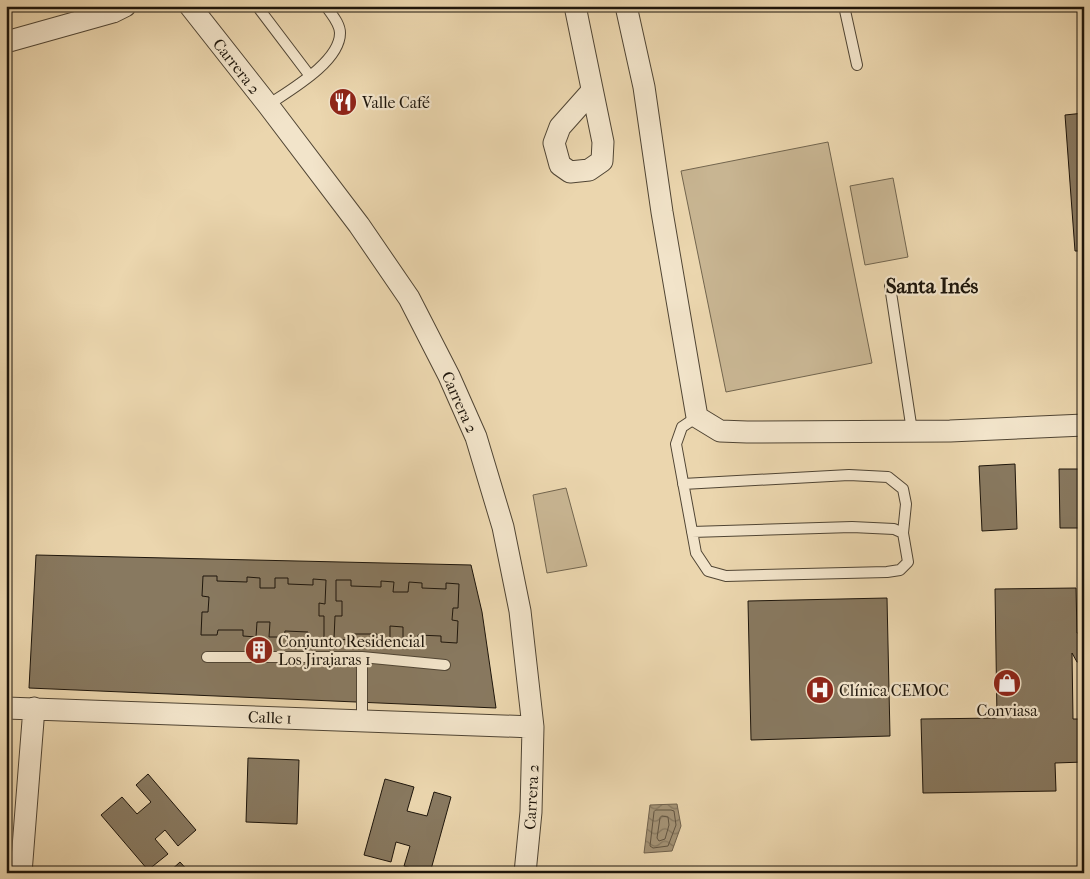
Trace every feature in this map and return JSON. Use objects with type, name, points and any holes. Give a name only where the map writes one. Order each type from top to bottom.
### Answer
[{"type":"street","points":[[6,42],[113,12],[125,6]]},
{"type":"street","name":"Carrera 2","points":[[190,6],[359,225],[409,298],[450,376],[476,437],[504,527],[520,611],[533,727],[531,812],[525,873]]},
{"type":"street","points":[[575,6],[592,91]]},
{"type":"street","points":[[626,6],[644,87],[662,212],[696,417],[720,431],[912,431],[1084,426]]},
{"type":"street","name":"Calle 1","points":[[6,708],[533,727]]},
{"type":"street","points":[[21,873],[34,708]]},
{"type":"lane","points":[[257,6],[310,76]]},
{"type":"lane","points":[[268,105],[310,76],[332,55],[339,44],[340,31],[335,18],[326,6]]},
{"type":"lane","points":[[844,6],[857,65]]},
{"type":"lane","points":[[890,286],[912,431]]},
{"type":"lane","points":[[683,484],[849,475],[888,477],[903,489],[906,504],[903,533],[908,562],[900,570],[887,572],[726,576],[708,571],[696,553],[683,484],[676,444],[682,427],[696,417]]},
{"type":"lane","points":[[692,532],[852,527],[894,528],[903,533]]},
{"type":"lane","points":[[207,657],[362,657],[445,666]]},
{"type":"lane","points":[[362,657],[362,720]]},
{"type":"shaded area","points":[[828,142],[872,363],[726,392],[681,171]]},
{"type":"shaded area","points":[[893,178],[908,257],[865,265],[850,186]]},
{"type":"shaded area","points":[[566,488],[587,566],[547,573],[533,495]]},
{"type":"water","points":[[677,804],[681,826],[672,851],[644,853],[650,805]]},
{"type":"building","points":[[1084,113],[1084,251],[1075,251],[1065,115]]},
{"type":"building","points":[[1015,464],[1017,529],[982,531],[979,466]]},
{"type":"building","points":[[1059,469],[1084,469],[1084,528],[1060,528]]},
{"type":"building","name":"Conjunto Residencial Los Jirajaras 1","points":[[36,555],[471,565],[482,612],[496,708],[29,688]]},
{"type":"building","points":[[203,576],[217,576],[217,581],[247,582],[247,577],[260,578],[260,588],[275,588],[275,578],[288,578],[288,584],[313,585],[313,579],[326,580],[325,604],[319,603],[319,616],[324,616],[324,639],[308,638],[308,632],[285,631],[284,637],[269,637],[270,622],[257,622],[256,637],[243,636],[243,630],[218,630],[217,635],[201,635],[202,612],[208,612],[209,597],[202,596]]},
{"type":"building","points":[[336,580],[351,580],[351,586],[381,587],[381,581],[394,582],[393,592],[408,592],[409,582],[422,583],[422,588],[446,589],[446,583],[459,584],[458,608],[453,608],[452,620],[458,621],[457,643],[441,642],[441,636],[418,635],[418,642],[403,641],[403,627],[390,626],[390,641],[377,640],[377,634],[351,634],[351,640],[334,639],[335,616],[342,616],[342,601],[336,601]]},
{"type":"building","points":[[1076,588],[1077,633],[1084,633],[1084,662],[1077,662],[1072,653],[1073,719],[1084,719],[1084,762],[1055,763],[1056,791],[923,793],[921,719],[997,718],[995,589]]},
{"type":"building","name":"Clínica CEMOC","points":[[887,598],[890,736],[751,740],[748,601]]},
{"type":"building","points":[[248,758],[299,760],[297,824],[246,822]]},
{"type":"building","points":[[148,774],[196,830],[178,846],[165,830],[155,839],[168,854],[148,870],[101,815],[122,797],[137,814],[151,802],[136,785]]},
{"type":"building","points":[[385,779],[414,787],[407,811],[427,816],[434,792],[451,797],[430,873],[404,866],[410,846],[396,842],[391,862],[364,855]]},
{"type":"building","points":[[180,862],[190,873],[168,873]]},
{"type":"place","name":"Valle Café","points":[[343,102]]},
{"type":"place","name":"Conjunto Residencial Los Jirajaras 1","points":[[259,650]]},
{"type":"place","name":"Conviasa","points":[[1007,683]]},
{"type":"place","name":"Clínica CEMOC","points":[[820,690]]},
{"type":"district","name":"Santa Inés","points":[[932,286]]}]
